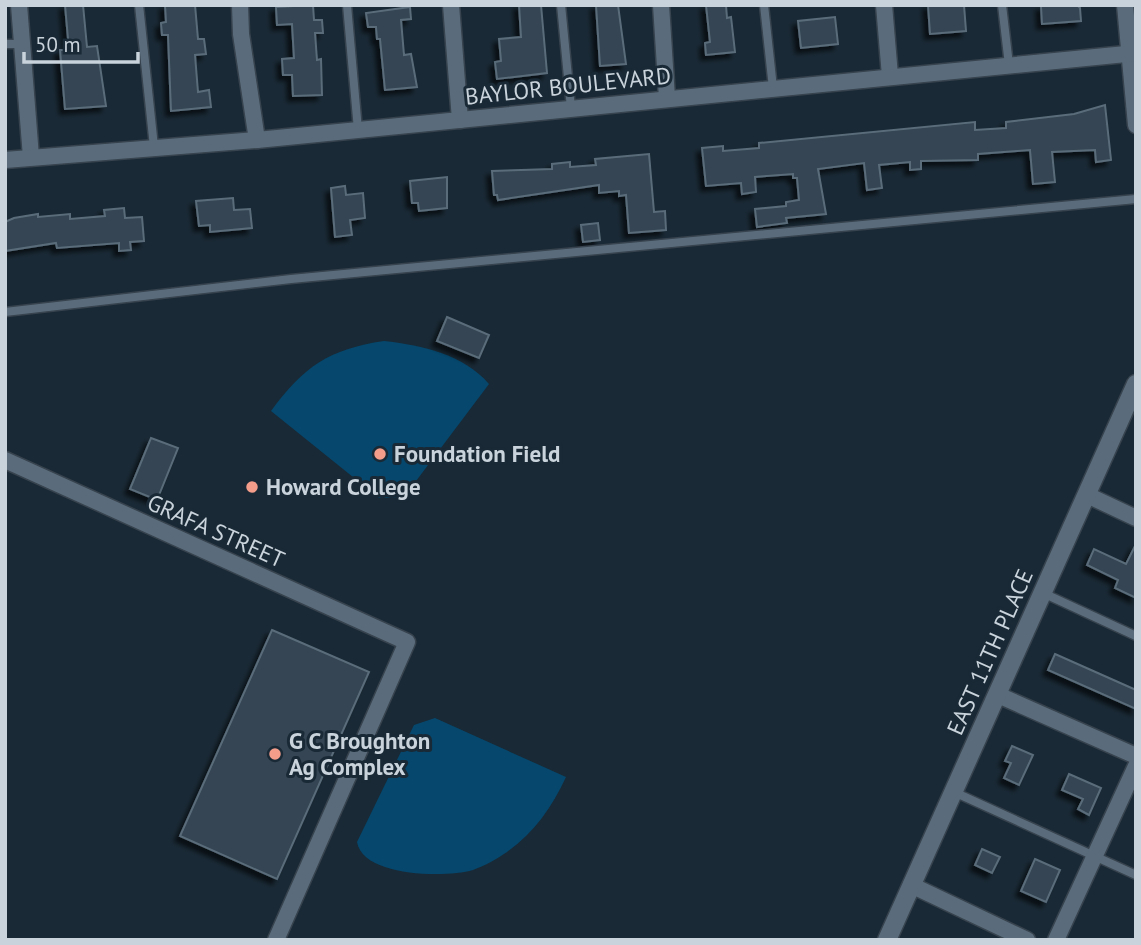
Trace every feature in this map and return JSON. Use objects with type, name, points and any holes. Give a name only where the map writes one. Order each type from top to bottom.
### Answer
[{"type":"street","points":[[19,5],[31,157]]},
{"type":"street","points":[[240,5],[241,34],[257,140]]},
{"type":"street","points":[[450,5],[460,120]]},
{"type":"street","points":[[661,5],[667,98]]},
{"type":"street","points":[[884,5],[890,76]]},
{"type":"street","points":[[1125,5],[1132,53],[1136,125]]},
{"type":"street","name":"BAYLOR BOULEVARD","points":[[5,160],[257,140],[1132,53]]},
{"type":"street","name":"EAST 11TH PLACE","points":[[887,940],[1134,395]]},
{"type":"street","name":"GRAFA STREET","points":[[5,460],[407,642],[276,940]]},
{"type":"street","points":[[1087,495],[1136,518]]},
{"type":"street","points":[[998,695],[1136,756]]},
{"type":"street","points":[[1056,940],[1136,766]]},
{"type":"street","points":[[911,885],[1027,940]]},
{"type":"lane","points":[[139,5],[154,147]]},
{"type":"lane","points":[[347,5],[358,130]]},
{"type":"lane","points":[[561,5],[571,108]]},
{"type":"lane","points":[[764,5],[774,88]]},
{"type":"lane","points":[[1002,5],[1009,65]]},
{"type":"lane","points":[[5,44],[22,44]]},
{"type":"lane","points":[[5,312],[290,279],[1136,200]]},
{"type":"lane","points":[[1043,593],[1136,636]]},
{"type":"lane","points":[[954,792],[1136,875]]},
{"type":"shaded area","name":"Foundation Field","points":[[384,341],[427,348],[454,358],[467,365],[489,384],[404,497],[379,498],[271,411],[294,383],[319,362],[348,349]]},
{"type":"shaded area","points":[[435,718],[566,777],[548,809],[517,845],[490,862],[460,873],[426,874],[389,868],[363,854],[357,842],[414,725]]},
{"type":"building","points":[[65,5],[83,5],[87,47],[97,46],[106,106],[65,109],[60,50],[69,50]]},
{"type":"building","points":[[165,5],[195,5],[198,39],[204,39],[206,54],[195,55],[198,92],[209,90],[211,107],[171,111],[168,35],[162,35],[161,23],[166,22]]},
{"type":"building","points":[[313,5],[314,20],[322,20],[323,33],[315,33],[317,60],[321,59],[322,95],[293,96],[292,75],[283,75],[282,59],[294,58],[292,24],[277,25],[276,7]]},
{"type":"building","points":[[519,5],[541,5],[547,73],[497,79],[495,62],[501,61],[499,39],[521,37]]},
{"type":"building","points":[[596,5],[618,5],[626,64],[600,66]]},
{"type":"building","points":[[706,5],[726,5],[727,18],[731,17],[735,52],[706,55],[705,43],[710,42]]},
{"type":"building","points":[[928,5],[964,5],[966,31],[930,34]]},
{"type":"building","points":[[1077,5],[1080,8],[1081,21],[1042,24],[1041,6]]},
{"type":"building","points":[[410,7],[411,19],[401,20],[404,55],[411,54],[417,87],[385,90],[380,39],[377,39],[376,27],[368,27],[366,13]]},
{"type":"building","points":[[835,17],[838,44],[801,48],[798,21]]},
{"type":"building","points":[[1105,105],[1111,160],[1096,162],[1095,150],[1052,152],[1055,182],[1033,184],[1030,150],[978,154],[978,160],[921,161],[921,169],[910,170],[910,162],[879,165],[882,188],[867,190],[864,163],[818,169],[826,214],[786,218],[787,223],[757,227],[755,209],[786,206],[786,202],[799,200],[797,178],[793,178],[793,174],[755,177],[756,192],[742,194],[741,183],[706,186],[702,148],[723,146],[723,151],[759,148],[759,143],[975,122],[975,130],[1006,128],[1006,122],[1074,114]]},
{"type":"building","points":[[649,154],[654,212],[665,211],[666,230],[629,233],[626,195],[619,196],[619,191],[599,193],[599,185],[498,200],[497,195],[494,195],[492,171],[552,169],[552,164],[570,162],[570,167],[596,165],[595,159]]},
{"type":"building","points":[[447,177],[447,208],[419,211],[418,203],[412,203],[410,181]]},
{"type":"building","points":[[345,186],[346,195],[363,193],[365,218],[350,220],[352,235],[335,237],[331,188]]},
{"type":"building","points":[[233,198],[234,210],[250,209],[252,228],[210,232],[210,225],[199,226],[196,201]]},
{"type":"building","points":[[124,208],[125,218],[142,217],[144,241],[130,242],[131,250],[119,251],[119,243],[57,248],[56,243],[5,251],[5,222],[14,218],[38,214],[38,217],[70,214],[70,219],[105,216],[104,210]]},
{"type":"building","points":[[598,223],[600,240],[583,242],[581,225]]},
{"type":"building","points":[[447,317],[489,335],[479,358],[437,341]]},
{"type":"building","points":[[151,438],[178,448],[157,500],[130,489]]},
{"type":"building","points":[[1136,544],[1136,598],[1115,588],[1118,580],[1087,565],[1094,549],[1126,564]]},
{"type":"building","name":"G C Broughton Ag Complex","points":[[272,630],[369,672],[277,879],[180,836]]},
{"type":"building","points":[[1055,654],[1136,690],[1136,709],[1048,670]]},
{"type":"building","points":[[1012,746],[1033,755],[1019,785],[1004,778],[1011,763],[1005,761]]},
{"type":"building","points":[[1069,774],[1101,788],[1089,815],[1078,809],[1083,799],[1062,790]]},
{"type":"building","points":[[982,849],[1000,857],[992,873],[975,865]]},
{"type":"building","points":[[1035,859],[1060,870],[1046,902],[1021,891]]},
{"type":"place","name":"Foundation Field","points":[[380,454]]},
{"type":"place","name":"Howard College","points":[[252,487]]},
{"type":"place","name":"G C Broughton Ag Complex","points":[[275,754]]}]
